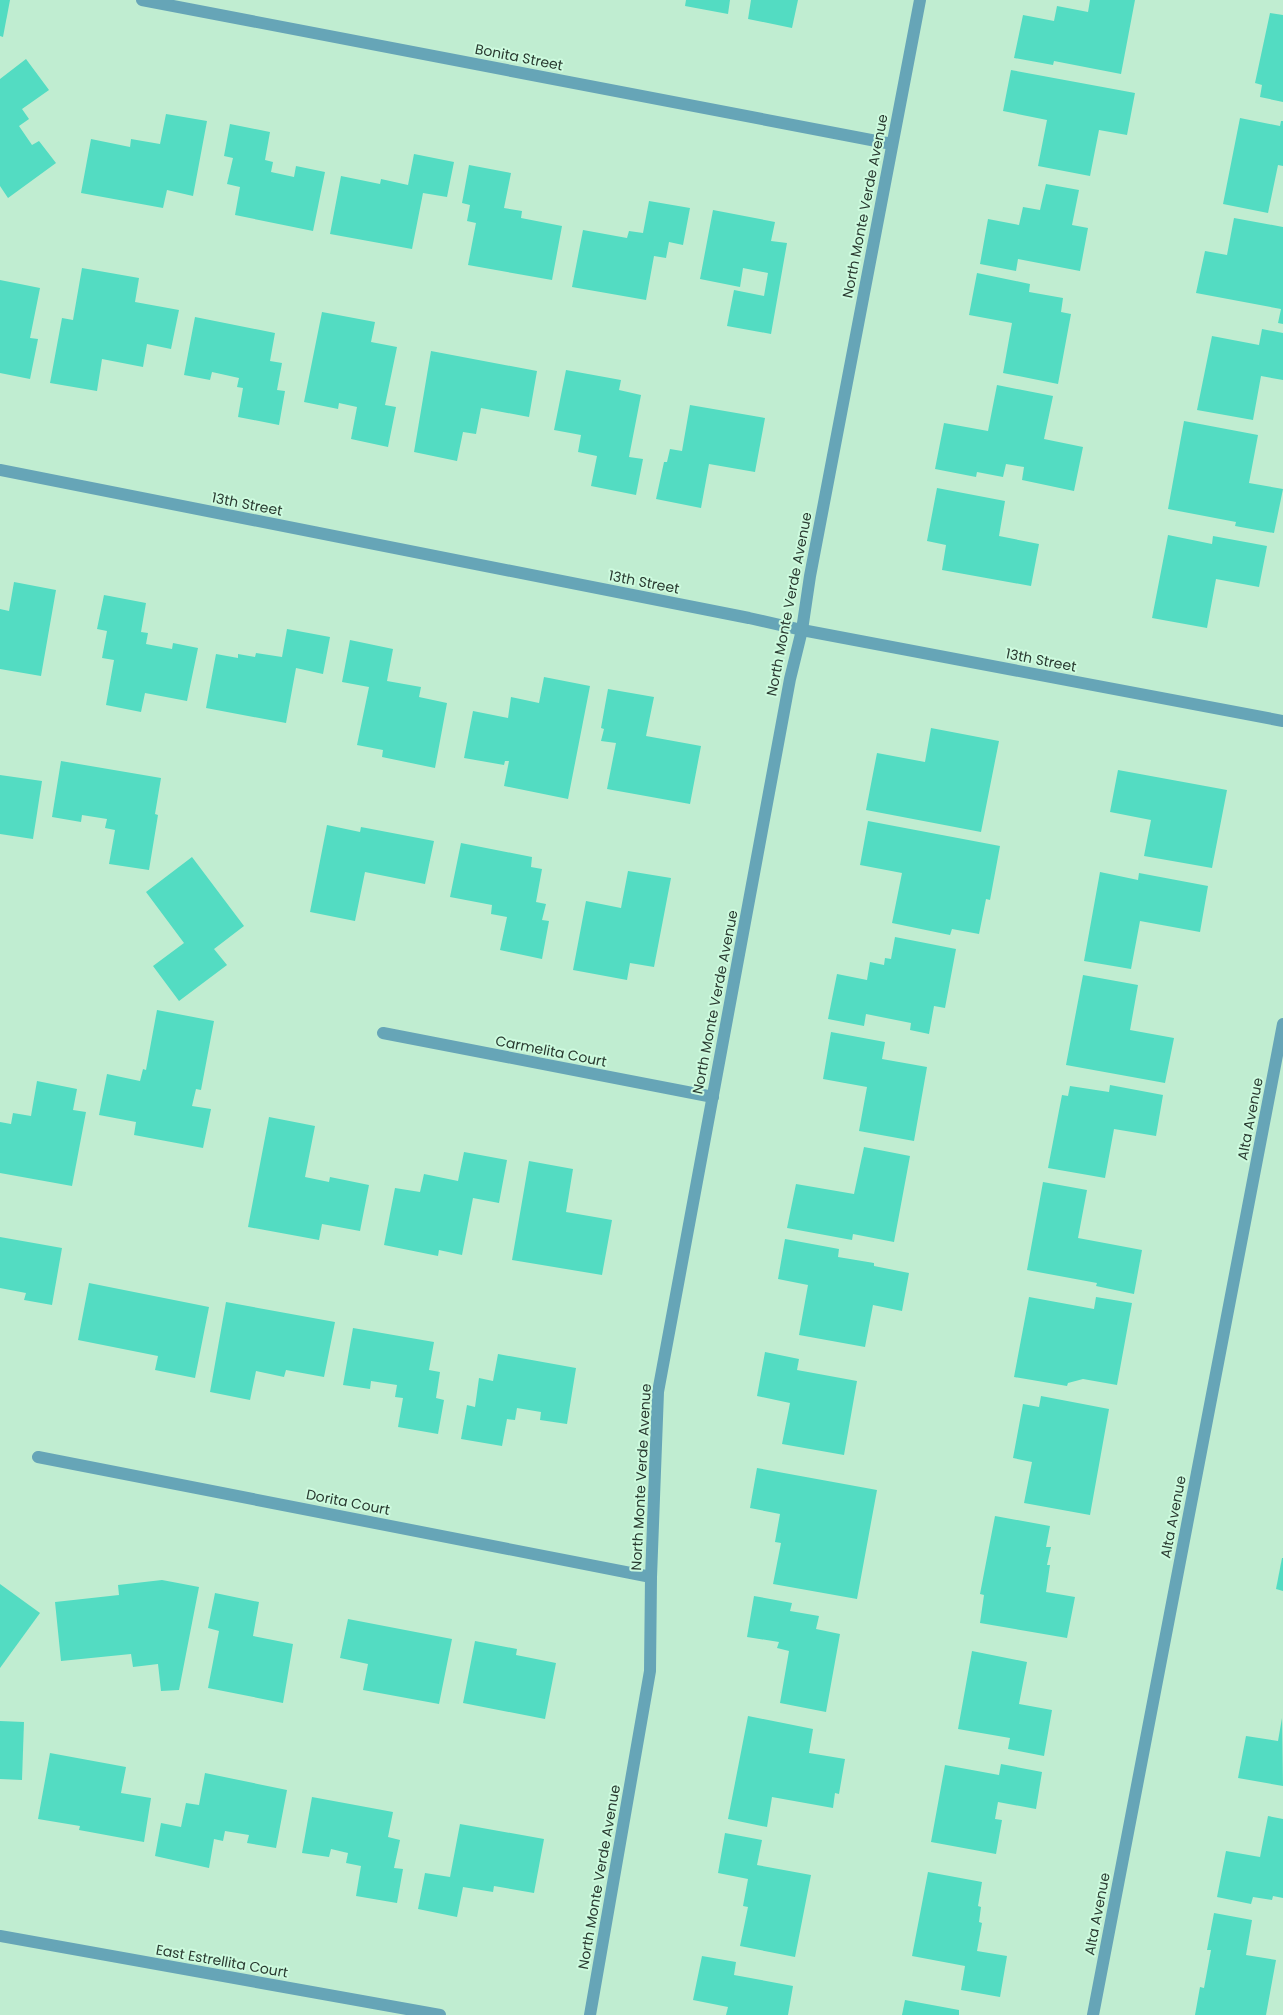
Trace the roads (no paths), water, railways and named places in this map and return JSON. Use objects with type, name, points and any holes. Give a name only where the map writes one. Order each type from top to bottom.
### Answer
[{"type":"street","name":"Bonita Street","points":[[142,0],[892,144]]},
{"type":"street","name":"North Monte Verde Avenue","points":[[590,2015],[650,1671],[651,1577],[658,1392],[788,688],[802,630],[810,576],[920,0]]},
{"type":"street","name":"13th Street","points":[[0,470],[802,630],[1283,721]]},
{"type":"street","name":"Alta Avenue","points":[[1093,2015],[1283,1024]]},
{"type":"street","name":"Carmelita Court","points":[[383,1033],[713,1097]]},
{"type":"street","name":"Dorita Court","points":[[38,1457],[651,1577]]},
{"type":"street","name":"East Estrellita Court","points":[[0,1936],[440,2015]]}]
